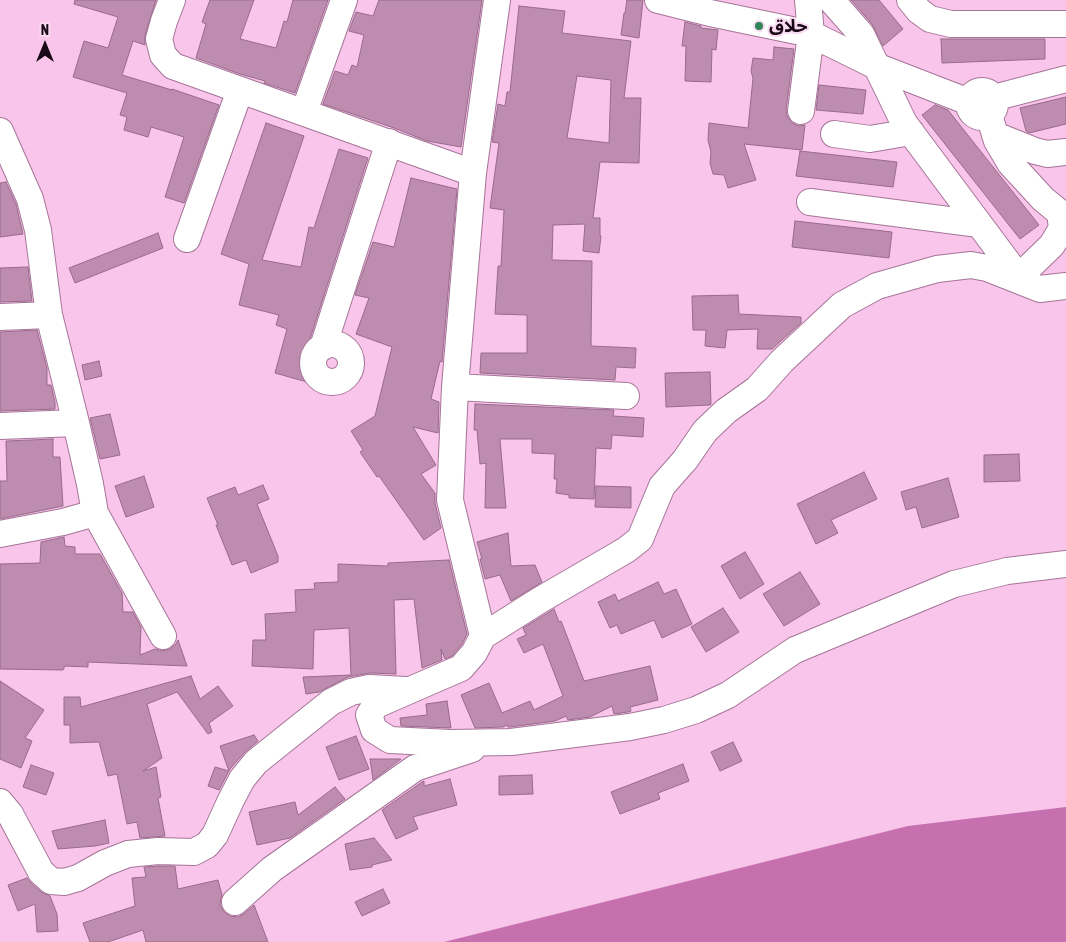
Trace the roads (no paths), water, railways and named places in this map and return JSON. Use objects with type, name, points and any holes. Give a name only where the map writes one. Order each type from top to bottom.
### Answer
[{"type":"street","points":[[172,0],[159,39],[163,55],[173,66],[473,173]]},
{"type":"street","points":[[304,112],[344,0]]},
{"type":"street","points":[[483,636],[450,500],[455,387],[473,173],[497,0]]},
{"type":"street","points":[[658,0],[811,34],[876,66],[986,112],[1035,151],[1047,154],[1066,152]]},
{"type":"street","points":[[801,110],[811,34],[808,0]]},
{"type":"street","points":[[831,0],[861,34],[904,123],[1012,268],[1030,282]]},
{"type":"street","points":[[910,0],[919,11],[930,19],[950,24],[1066,24]]},
{"type":"street","points":[[986,112],[1066,79]]},
{"type":"street","points":[[187,239],[240,90]]},
{"type":"street","points":[[986,112],[996,141],[1010,163],[1043,199],[1060,213],[1062,228],[1030,282]]},
{"type":"street","points":[[0,131],[30,199],[38,230],[49,314],[76,422],[95,513],[163,636]]},
{"type":"street","points":[[834,134],[870,139],[911,132]]},
{"type":"street","points":[[323,346],[389,142]]},
{"type":"street","points":[[810,202],[979,224]]},
{"type":"street","points":[[1066,286],[1030,282],[987,268],[971,265],[937,269],[876,286],[842,305],[782,361],[757,389],[726,411],[705,431],[685,460],[662,486],[640,539],[626,550],[483,636],[474,654],[460,668],[376,705],[369,715],[374,730],[390,740],[450,743],[511,742],[630,727],[664,720],[696,710],[728,695],[795,650],[954,584],[1007,571],[1066,564]]},
{"type":"street","points":[[0,317],[49,314]]},
{"type":"street","points":[[455,387],[626,396]]},
{"type":"street","points":[[0,426],[76,422]]},
{"type":"street","points":[[0,534],[63,522],[95,513]]},
{"type":"street","points":[[0,802],[10,814],[41,872],[51,881],[64,882],[78,878],[128,854],[158,851],[194,852],[207,845],[215,835],[242,779],[256,762],[330,702],[351,692],[369,688],[409,690]]},
{"type":"street","points":[[235,902],[272,869],[416,768],[491,743]]},
{"type":"place","name":"حلاق","points":[[759,26]]}]
